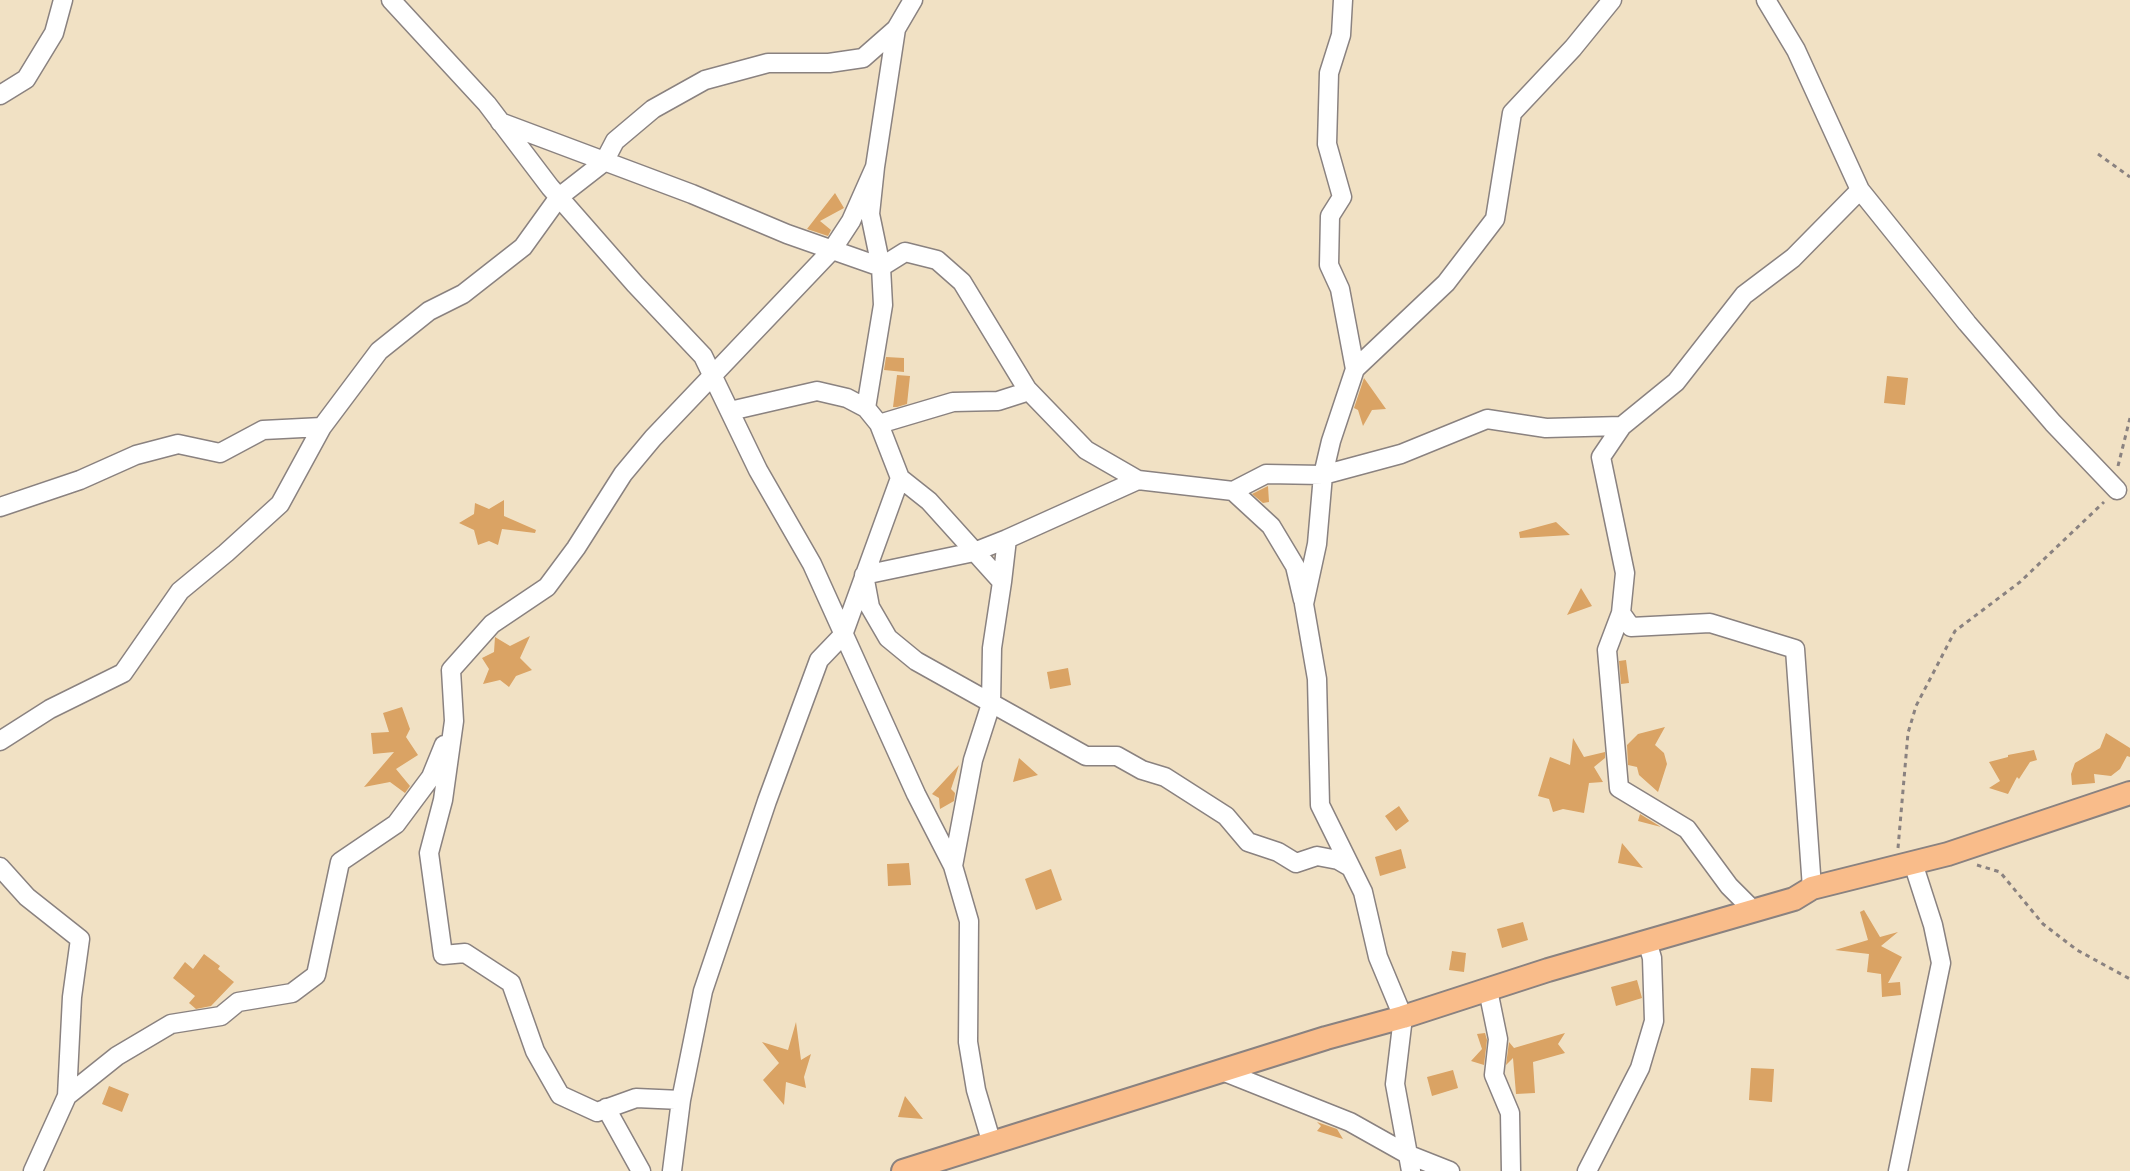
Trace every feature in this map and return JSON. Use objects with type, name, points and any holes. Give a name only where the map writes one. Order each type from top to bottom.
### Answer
[{"type":"main road","points":[[903,1171],[1326,1038],[1794,899],[1812,888],[1948,854],[2130,793]]},
{"type":"street","points":[[0,95],[26,79],[54,33],[63,0]]},
{"type":"street","points":[[391,0],[500,122],[560,197],[635,284],[703,356],[758,470],[812,564],[916,794],[953,866],[969,921],[968,1042],[976,1090],[992,1144]]},
{"type":"street","points":[[0,741],[50,709],[123,673],[180,591],[280,504],[322,427],[379,351],[429,311],[463,294],[523,247],[560,197],[604,162],[615,141],[653,110],[705,80],[768,63],[829,63],[863,58],[896,29],[914,0]]},
{"type":"street","points":[[1304,604],[1317,544],[1323,475],[1355,369],[1340,289],[1329,265],[1330,216],[1341,197],[1327,144],[1329,73],[1341,35],[1343,0]]},
{"type":"street","points":[[1355,369],[1446,283],[1495,219],[1512,113],[1574,48],[1612,0]]},
{"type":"street","points":[[1766,0],[1796,50],[1860,190],[1967,323],[2045,414],[2117,490]]},
{"type":"street","points":[[866,408],[883,304],[881,267],[870,214],[896,29]]},
{"type":"street","points":[[500,122],[881,267]]},
{"type":"street","points":[[681,1100],[636,1098],[597,1112],[560,1095],[535,1051],[511,983],[465,953],[443,955],[429,853],[443,800],[454,721],[451,670],[492,624],[547,587],[576,548],[623,474],[653,438],[832,250],[851,221],[875,167]]},
{"type":"street","points":[[1754,910],[1729,886],[1687,829],[1619,788],[1607,650],[1621,614],[1625,573],[1600,457],[1622,426],[1676,382],[1744,296],[1793,258],[1860,190]]},
{"type":"street","points":[[881,267],[905,252],[937,260],[962,282],[1027,389],[1086,450],[1138,480],[1233,491],[1266,474],[1323,475],[1401,454],[1487,419],[1545,428],[1622,426]]},
{"type":"street","points":[[879,424],[953,402],[998,401],[1023,393],[1027,389]]},
{"type":"street","points":[[729,411],[817,391],[847,398],[866,408],[879,424],[900,478],[929,501],[1002,582]]},
{"type":"street","points":[[0,507],[80,480],[136,455],[178,444],[220,453],[263,430],[322,427]]},
{"type":"street","points":[[672,1171],[681,1100],[703,991],[767,801],[819,660],[843,635],[900,478]]},
{"type":"street","points":[[864,575],[974,552],[1138,480]]},
{"type":"street","points":[[1233,491],[1271,526],[1295,566],[1317,679],[1320,806],[1363,892],[1378,957],[1403,1017],[1395,1084],[1409,1163]]},
{"type":"street","points":[[953,866],[973,760],[991,704],[992,648],[1007,539]]},
{"type":"street","points":[[864,575],[870,607],[888,638],[916,661],[969,688],[991,704],[1086,756],[1117,756],[1142,770],[1165,777],[1226,816],[1248,842],[1278,852],[1296,863],[1317,856],[1338,860],[1350,867]]},
{"type":"street","points":[[1621,614],[1631,627],[1710,623],[1795,649],[1812,888]]},
{"type":"street","points":[[67,1095],[117,1056],[171,1024],[221,1016],[238,1002],[292,993],[316,975],[340,862],[396,824],[431,777],[454,721]]},
{"type":"street","points":[[1898,1171],[1941,963],[1933,925],[1904,866]]},
{"type":"street","points":[[0,867],[27,897],[80,939],[72,997],[67,1095],[33,1171]]},
{"type":"street","points":[[1587,1171],[1640,1068],[1654,1022],[1652,958],[1647,942]]},
{"type":"street","points":[[1488,990],[1498,1039],[1494,1075],[1510,1113],[1511,1171]]},
{"type":"street","points":[[1222,1071],[1350,1122],[1409,1163],[1450,1171]]},
{"type":"street","points":[[606,1108],[641,1171]]},
{"type":"path","points":[[2098,154],[2130,177]]},
{"type":"path","points":[[1904,866],[1908,733],[1916,706],[1955,631],[2020,582],[2117,490],[2118,458],[2130,418]]},
{"type":"path","points":[[1948,854],[2000,872],[2043,924],[2077,950],[2130,979]]},
{"type":"building","points":[[835,193],[844,208],[820,221],[831,230],[828,236],[807,229]]},
{"type":"building","points":[[886,357],[904,358],[904,372],[884,370]]},
{"type":"building","points":[[897,375],[910,376],[907,404],[893,407]]},
{"type":"building","points":[[1887,376],[1908,378],[1905,405],[1884,403]]},
{"type":"building","points":[[1364,378],[1386,409],[1372,410],[1363,426],[1358,410],[1354,408]]},
{"type":"building","points":[[1268,486],[1269,502],[1263,503],[1252,494]]},
{"type":"building","points":[[504,500],[504,516],[536,530],[535,533],[502,529],[498,545],[489,541],[478,545],[474,530],[459,523],[474,514],[475,503],[489,509]]},
{"type":"building","points":[[1556,522],[1570,535],[1520,538],[1519,532]]},
{"type":"building","points":[[1581,588],[1592,606],[1567,615]]},
{"type":"building","points":[[530,636],[520,658],[532,670],[516,676],[509,687],[500,680],[483,684],[489,669],[482,658],[494,652],[495,637],[510,646]]},
{"type":"building","points":[[1626,660],[1629,683],[1621,684],[1619,661]]},
{"type":"building","points":[[1068,668],[1071,685],[1050,689],[1047,672]]},
{"type":"building","points":[[402,707],[410,729],[406,737],[418,755],[396,769],[410,786],[405,793],[390,782],[364,787],[394,752],[373,754],[371,733],[389,732],[383,713]]},
{"type":"building","points":[[1665,727],[1655,745],[1664,753],[1667,764],[1658,792],[1639,775],[1637,767],[1628,765],[1627,745],[1638,734]]},
{"type":"building","points":[[2106,733],[2130,748],[2130,757],[2127,756],[2120,769],[2111,776],[2094,774],[2095,783],[2072,785],[2071,774],[2075,763],[2100,748]]},
{"type":"building","points":[[1573,738],[1584,757],[1605,752],[1605,758],[1594,767],[1603,782],[1589,783],[1584,813],[1563,809],[1553,812],[1549,799],[1538,796],[1550,757],[1570,765]]},
{"type":"building","points":[[2034,750],[2037,760],[2030,762],[2019,779],[2017,777],[2008,794],[1989,788],[2000,781],[1989,762],[2008,757],[2008,755]]},
{"type":"building","points":[[1019,758],[1038,775],[1013,782]]},
{"type":"building","points":[[959,765],[951,789],[955,793],[954,801],[940,809],[939,798],[932,794]]},
{"type":"building","points":[[1399,806],[1409,821],[1396,831],[1385,816]]},
{"type":"building","points":[[1640,814],[1661,827],[1638,821]]},
{"type":"building","points":[[1622,843],[1643,868],[1618,863]]},
{"type":"building","points":[[1401,849],[1406,868],[1380,876],[1375,857]]},
{"type":"building","points":[[909,863],[911,885],[888,886],[887,864]]},
{"type":"building","points":[[1051,869],[1062,900],[1036,910],[1025,879]]},
{"type":"building","points":[[1864,910],[1880,937],[1898,932],[1881,946],[1902,957],[1888,983],[1900,982],[1901,995],[1882,997],[1881,974],[1867,972],[1869,954],[1835,950],[1868,940],[1860,912]]},
{"type":"building","points":[[1523,922],[1528,940],[1502,948],[1497,929]]},
{"type":"building","points":[[1452,951],[1466,953],[1464,972],[1449,970]]},
{"type":"building","points":[[204,954],[220,966],[218,969],[234,982],[211,1006],[196,1009],[189,1003],[195,996],[173,978],[185,962],[193,969]]},
{"type":"building","points":[[1637,980],[1642,998],[1616,1006],[1611,987]]},
{"type":"building","points":[[796,1022],[801,1060],[811,1054],[804,1077],[806,1088],[786,1082],[784,1105],[763,1080],[779,1063],[762,1042],[788,1050]]},
{"type":"building","points":[[1485,1033],[1487,1040],[1484,1065],[1471,1061],[1482,1049],[1477,1034]]},
{"type":"building","points":[[1565,1033],[1558,1044],[1565,1053],[1533,1062],[1535,1093],[1516,1094],[1513,1058],[1506,1065],[1509,1042],[1514,1048]]},
{"type":"building","points":[[1751,1068],[1774,1069],[1772,1102],[1749,1100]]},
{"type":"building","points":[[1453,1070],[1458,1088],[1432,1096],[1427,1077]]},
{"type":"building","points":[[109,1086],[129,1094],[122,1112],[102,1104]]},
{"type":"building","points":[[905,1096],[923,1119],[898,1117]]},
{"type":"building","points":[[1317,1122],[1337,1129],[1343,1139],[1317,1131],[1321,1126]]}]
